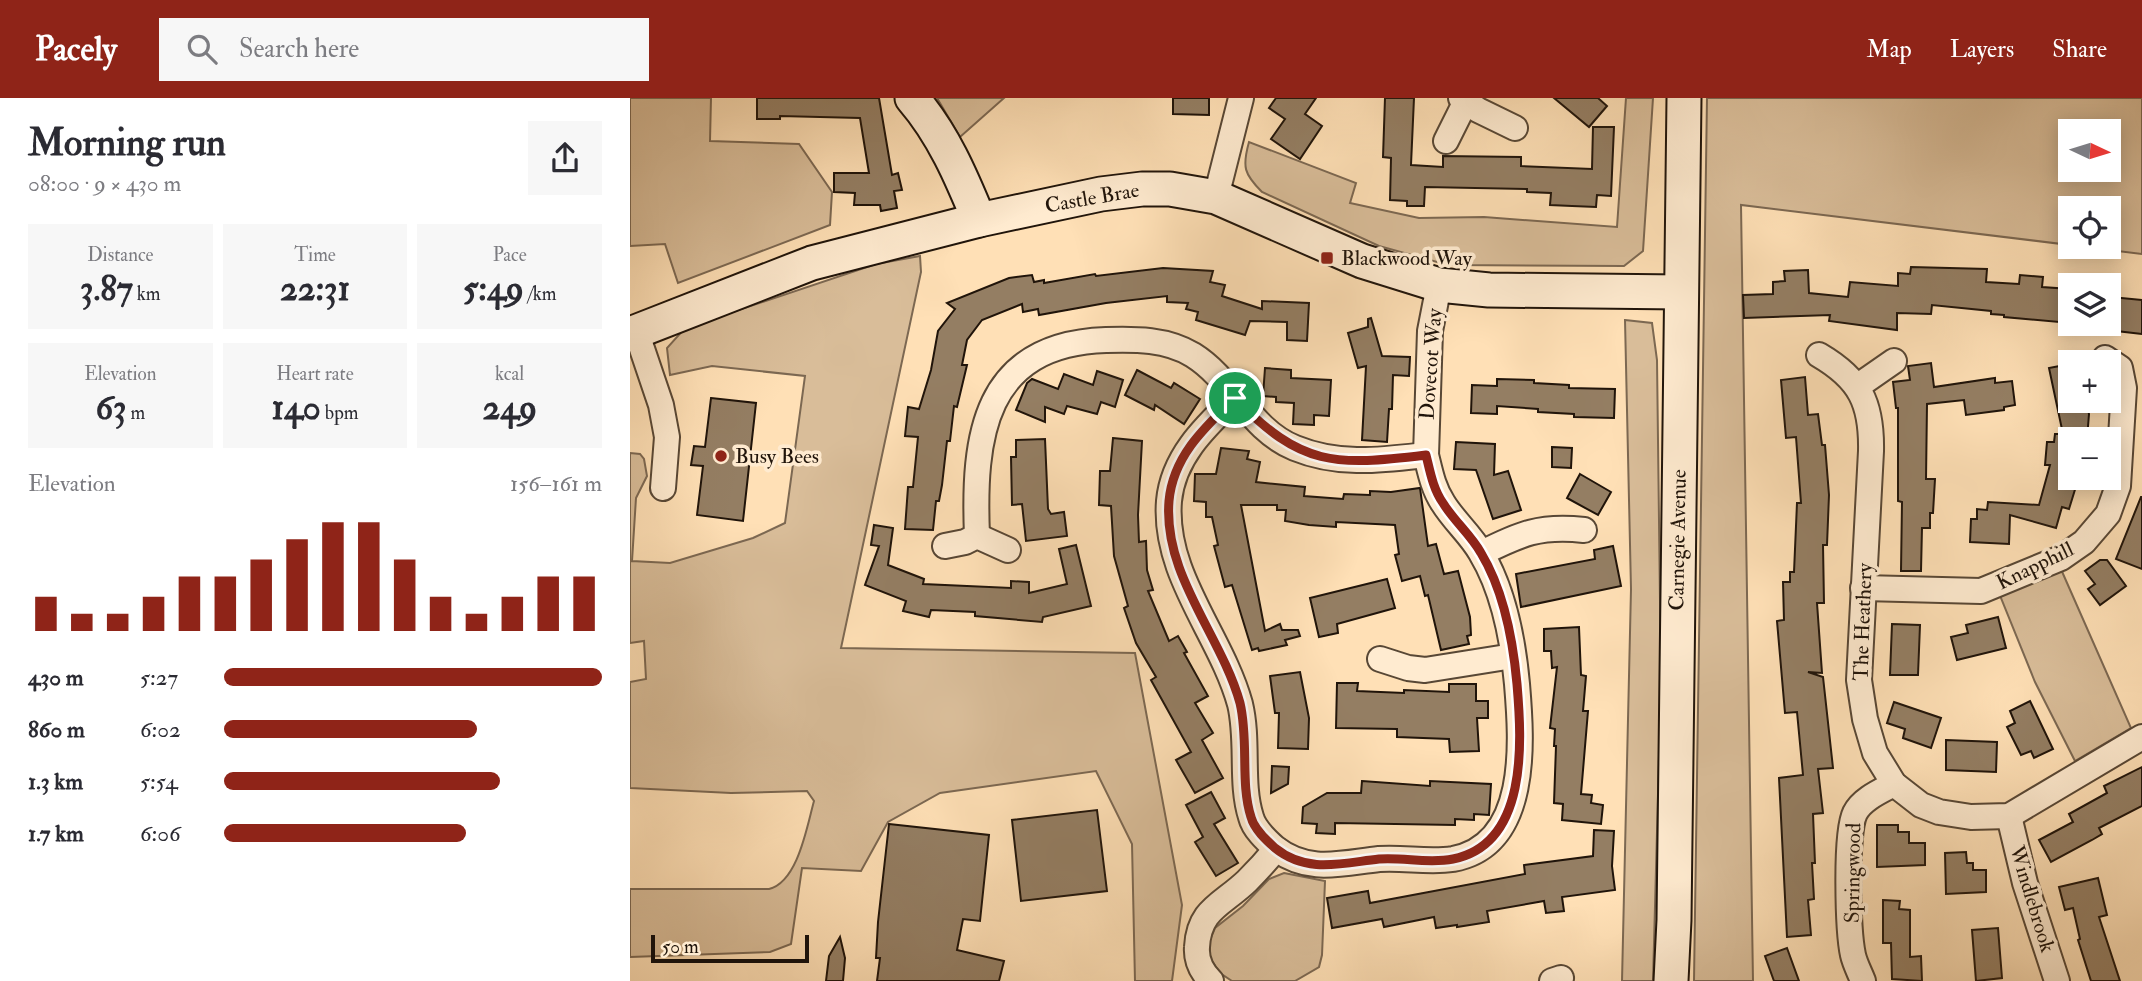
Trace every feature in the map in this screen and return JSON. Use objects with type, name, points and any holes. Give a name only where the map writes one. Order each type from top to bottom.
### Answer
[{"type":"street","points":[[912,98],[931,120],[955,163],[979,220]]},
{"type":"street","points":[[1216,197],[1241,98]]},
{"type":"street","name":"Carnegie Avenue","points":[[1671,981],[1674,920],[1684,98]]},
{"type":"street","points":[[1446,141],[1463,100],[1515,128]]},
{"type":"street","name":"Castle Brae","points":[[633,332],[811,263],[979,220],[1120,191],[1170,189],[1216,197],[1362,261],[1439,285],[1489,290],[1681,292]]},
{"type":"street","name":"Dovecot Way","points":[[1235,398],[1205,427],[1180,462],[1169,496],[1168,512],[1173,550],[1179,567],[1226,662],[1240,703],[1244,721],[1251,818],[1260,833],[1276,849],[1301,861],[1329,866],[1390,858],[1434,861],[1464,856],[1490,841],[1505,821],[1516,778],[1520,734],[1513,656],[1506,617],[1482,553],[1443,503],[1426,455],[1430,331],[1439,285]]},
{"type":"street","points":[[633,332],[661,405],[667,437],[663,488]]},
{"type":"street","points":[[977,536],[978,456],[988,416],[1003,386],[1024,364],[1039,355],[1069,344],[1102,340],[1154,341],[1191,354],[1202,361],[1235,398],[1277,438],[1307,452],[1356,461],[1426,455]]},
{"type":"street","points":[[1819,355],[1842,368],[1858,386],[1894,362]]},
{"type":"street","points":[[2124,388],[2142,367]]},
{"type":"street","points":[[2121,373],[2124,388]]},
{"type":"street","name":"The Heathery","points":[[1858,386],[1871,438],[1859,656],[1861,700],[1875,752],[1894,784],[1921,805],[1940,812],[1971,817],[2009,816],[2142,737]]},
{"type":"street","name":"Knapphill","points":[[1863,588],[1981,591],[2061,558],[2084,542],[2108,514],[2119,486],[2124,388]]},
{"type":"street","points":[[1482,553],[1521,534],[1540,529],[1584,530]]},
{"type":"street","points":[[945,546],[965,542],[977,536]]},
{"type":"street","points":[[977,536],[989,544],[1008,550]]},
{"type":"street","points":[[1380,659],[1425,670],[1513,656]]},
{"type":"street","name":"Springwood","points":[[1863,981],[1853,955],[1850,828],[1861,805],[1894,784]]},
{"type":"street","name":"Windlebrook","points":[[2009,816],[2025,883],[2057,981]]},
{"type":"street","points":[[1211,981],[1201,968],[1197,955],[1202,921],[1219,903],[1246,882],[1276,849]]},
{"type":"shaded area","points":[[630,98],[711,98],[710,141],[799,144],[832,192],[830,225],[678,283],[665,244],[630,246]]},
{"type":"shaded area","points":[[937,98],[1004,98],[960,137]]},
{"type":"shaded area","points":[[1626,98],[1653,98],[1643,251],[1624,266],[1448,265],[1379,246],[1262,192],[1246,170],[1249,142],[1356,183],[1350,203],[1419,218],[1484,217],[1617,227]]},
{"type":"shaded area","points":[[1707,98],[2142,98],[2142,254],[2121,251],[2121,196],[2058,196],[2058,244],[1741,205],[1753,981],[1694,981]]},
{"type":"shaded area","points":[[920,256],[921,272],[841,648],[1135,653],[1182,905],[1172,981],[1135,981],[1132,844],[1096,771],[940,793],[888,822],[861,871],[802,868],[791,944],[770,952],[630,957],[630,889],[769,889],[779,884],[794,865],[814,801],[807,791],[731,793],[630,788],[630,682],[646,679],[644,641],[630,643],[630,453],[640,454],[644,459],[647,476],[636,498],[632,561],[670,563],[753,538],[785,523],[805,376],[712,366],[670,375],[667,348],[685,328],[876,264]]},
{"type":"shaded area","points":[[1625,320],[1652,323],[1657,360],[1661,682],[1653,981],[1622,981],[1631,589]]},
{"type":"shaded area","points":[[2060,567],[2131,728],[2075,761],[2035,682],[1999,593]]},
{"type":"shaded area","points":[[1284,873],[1325,881],[1322,955],[1319,967],[1295,981],[1232,981],[1220,973],[1210,958],[1210,940],[1215,928],[1243,906],[1269,879]]},
{"type":"building","points":[[757,98],[879,98],[892,175],[898,173],[902,190],[894,191],[897,208],[881,211],[880,205],[854,205],[855,193],[834,192],[834,173],[869,173],[860,118],[780,116],[780,119],[757,119]]},
{"type":"building","points":[[1173,98],[1209,98],[1209,115],[1173,114]]},
{"type":"building","points":[[1276,98],[1316,98],[1305,114],[1322,126],[1300,159],[1271,139],[1285,119],[1269,108]]},
{"type":"building","points":[[1385,98],[1414,98],[1411,165],[1443,167],[1443,156],[1521,157],[1521,166],[1592,169],[1593,127],[1614,127],[1611,196],[1597,195],[1596,207],[1550,205],[1551,193],[1527,192],[1527,189],[1425,187],[1424,206],[1407,206],[1407,201],[1390,200],[1391,158],[1383,157]]},
{"type":"building","points":[[1554,98],[1598,98],[1607,106],[1589,127]]},
{"type":"building","points":[[1911,267],[1987,269],[1986,282],[2019,284],[2020,275],[2043,277],[2042,287],[2058,288],[2058,322],[2004,317],[1991,314],[1991,311],[1932,305],[1931,314],[1897,313],[1897,330],[1829,321],[1830,315],[1744,318],[1743,295],[1773,294],[1773,282],[1785,281],[1784,271],[1808,270],[1809,293],[1848,297],[1850,282],[1898,286],[1898,273],[1910,274]]},
{"type":"building","points":[[1163,268],[1213,271],[1210,282],[1225,285],[1222,296],[1262,309],[1262,301],[1309,303],[1307,341],[1287,340],[1287,322],[1250,321],[1245,335],[1196,320],[1198,312],[1186,309],[1188,303],[1167,302],[1167,296],[1039,315],[1038,309],[1023,312],[1022,304],[982,320],[967,340],[962,365],[967,365],[957,407],[954,406],[933,530],[905,529],[908,487],[913,487],[918,437],[905,436],[908,407],[919,409],[931,370],[938,331],[955,309],[947,303],[1009,278],[1032,275],[1034,282],[1044,280],[1044,283],[1095,274]]},
{"type":"building","points":[[2121,298],[2142,300],[2142,334],[2121,332]]},
{"type":"building","points":[[1371,318],[1382,356],[1410,357],[1409,376],[1393,375],[1387,442],[1362,440],[1366,366],[1358,368],[1348,333],[1368,327],[1368,319]]},
{"type":"building","points":[[1931,363],[1934,387],[1995,378],[1995,383],[2012,381],[2015,405],[2004,407],[2004,410],[1966,415],[1964,400],[1927,404],[1926,479],[1935,479],[1933,513],[1930,513],[1930,528],[1922,528],[1921,571],[1901,571],[1902,502],[1898,501],[1898,408],[1893,382],[1910,380],[1908,366]]},
{"type":"building","points":[[2058,366],[2058,410],[2049,368]]},
{"type":"building","points":[[1265,368],[1291,370],[1291,378],[1331,380],[1329,416],[1314,415],[1314,425],[1293,424],[1294,403],[1276,402],[1276,397],[1263,396]]},
{"type":"building","points":[[1137,370],[1171,388],[1174,383],[1200,399],[1184,424],[1155,405],[1154,410],[1125,395]]},
{"type":"building","points":[[1097,371],[1123,380],[1115,407],[1101,402],[1097,414],[1067,406],[1064,414],[1045,407],[1045,422],[1016,410],[1027,383],[1032,379],[1058,389],[1064,374],[1093,385]]},
{"type":"building","points":[[1805,377],[1808,415],[1818,414],[1822,445],[1825,445],[1829,495],[1827,545],[1823,545],[1824,603],[1817,603],[1822,673],[1808,672],[1823,677],[1833,768],[1818,769],[1823,813],[1813,814],[1814,899],[1808,900],[1811,935],[1787,937],[1779,778],[1803,775],[1797,712],[1785,713],[1777,621],[1784,620],[1783,582],[1790,582],[1790,572],[1794,572],[1797,503],[1801,503],[1796,437],[1786,438],[1781,380]]},
{"type":"building","points":[[1497,379],[1534,380],[1534,383],[1569,385],[1569,388],[1615,389],[1614,418],[1574,417],[1574,414],[1497,406],[1497,414],[1471,413],[1472,385],[1497,386]]},
{"type":"building","name":"Busy Bees","points":[[711,398],[756,403],[743,521],[697,515],[703,466],[691,465],[694,446],[705,447]]},
{"type":"building","points":[[2059,413],[2089,413],[2088,427],[2062,427]]},
{"type":"building","points":[[2055,434],[2058,434],[2058,490],[2075,490],[2069,509],[2062,507],[2056,528],[2010,515],[2009,544],[1970,542],[1971,519],[1977,519],[1977,509],[1987,510],[1988,502],[2039,505],[2050,465],[2045,465],[2047,442],[2054,442]]},
{"type":"building","points":[[1113,438],[1142,441],[1139,542],[1146,541],[1147,570],[1153,590],[1148,591],[1169,641],[1178,636],[1187,652],[1184,653],[1208,696],[1195,703],[1213,733],[1202,740],[1223,778],[1195,793],[1176,760],[1191,752],[1151,680],[1156,677],[1136,643],[1124,608],[1128,606],[1114,556],[1111,506],[1099,505],[1100,471],[1110,471]]},
{"type":"building","points":[[1045,439],[1048,509],[1051,514],[1064,512],[1067,536],[1026,541],[1022,504],[1012,505],[1011,457],[1016,457],[1016,440]]},
{"type":"building","points":[[1456,442],[1495,444],[1494,475],[1508,471],[1521,510],[1493,519],[1476,470],[1454,469]]},
{"type":"building","points":[[1552,447],[1572,448],[1571,468],[1552,467]]},
{"type":"building","points":[[1221,448],[1249,451],[1247,459],[1260,462],[1256,482],[1305,487],[1304,496],[1343,499],[1344,494],[1370,495],[1370,491],[1391,492],[1420,488],[1428,546],[1436,544],[1444,574],[1458,571],[1470,617],[1471,635],[1467,636],[1469,644],[1441,650],[1428,595],[1425,596],[1420,576],[1402,581],[1395,555],[1399,554],[1395,525],[1336,522],[1336,527],[1309,525],[1285,521],[1286,510],[1277,510],[1277,505],[1241,505],[1265,631],[1280,624],[1282,630],[1298,630],[1300,636],[1285,640],[1287,645],[1252,650],[1232,585],[1225,587],[1214,546],[1218,545],[1212,517],[1206,517],[1206,502],[1194,501],[1195,474],[1216,474]]},
{"type":"building","points":[[1580,474],[1611,492],[1598,515],[1567,498]]},
{"type":"building","points":[[2142,497],[2142,569],[2116,559]]},
{"type":"building","points":[[874,525],[893,528],[888,565],[924,579],[923,584],[1011,588],[1011,581],[1029,582],[1029,593],[1067,584],[1059,549],[1076,545],[1091,606],[1043,617],[1042,622],[975,616],[975,612],[931,610],[929,617],[903,611],[906,601],[865,585],[879,546],[871,545]]},
{"type":"building","points":[[1613,546],[1621,586],[1521,607],[1516,574],[1595,559],[1594,550]]},
{"type":"building","points":[[2100,560],[2107,560],[2126,586],[2100,605],[2088,589],[2095,584],[2085,571]]},
{"type":"building","points":[[1387,579],[1395,608],[1337,624],[1338,633],[1319,637],[1310,598]]},
{"type":"building","points":[[1998,617],[2006,648],[1957,660],[1951,637],[1968,633],[1966,625]]},
{"type":"building","points":[[1892,624],[1920,625],[1918,675],[1890,675]]},
{"type":"building","points":[[1579,627],[1581,675],[1586,676],[1583,711],[1588,711],[1581,794],[1592,795],[1591,803],[1603,805],[1601,824],[1562,820],[1563,804],[1554,803],[1556,746],[1555,729],[1550,728],[1557,667],[1552,668],[1551,651],[1544,651],[1544,629]]},
{"type":"building","points":[[1300,672],[1309,718],[1308,749],[1278,748],[1279,713],[1275,713],[1270,676]]},
{"type":"building","points":[[1337,683],[1358,683],[1357,691],[1404,693],[1404,690],[1449,692],[1449,684],[1476,684],[1476,701],[1488,701],[1488,718],[1477,718],[1479,751],[1450,752],[1449,739],[1397,737],[1397,729],[1336,728]]},
{"type":"building","points":[[2030,701],[2053,749],[2034,758],[2031,751],[2021,755],[2007,727],[2015,723],[2010,711]]},
{"type":"building","points":[[1894,702],[1941,718],[1931,748],[1903,738],[1905,729],[1887,723]]},
{"type":"building","points":[[1946,740],[1997,742],[1996,772],[1946,770]]},
{"type":"building","points":[[1272,766],[1289,767],[1288,784],[1271,793]]},
{"type":"building","points":[[2142,767],[2142,806],[2099,828],[2102,834],[2051,862],[2039,840],[2073,822],[2069,814],[2107,793],[2104,786]]},
{"type":"building","points":[[1362,781],[1430,786],[1430,781],[1491,784],[1489,815],[1474,814],[1474,820],[1455,819],[1455,825],[1335,823],[1335,834],[1316,833],[1317,824],[1302,823],[1303,807],[1327,793],[1361,793]]},
{"type":"building","points":[[1211,792],[1225,818],[1214,824],[1238,863],[1216,876],[1195,842],[1203,837],[1186,805]]},
{"type":"building","points":[[1097,810],[1107,891],[1021,901],[1012,820]]},
{"type":"building","points":[[889,824],[989,835],[980,921],[963,919],[957,950],[1004,961],[999,981],[877,981],[880,958],[876,958],[878,922]]},
{"type":"building","points":[[1877,825],[1898,825],[1898,832],[1909,832],[1909,843],[1925,843],[1925,865],[1877,867]]},
{"type":"building","points":[[1594,830],[1614,831],[1612,866],[1615,890],[1562,897],[1564,911],[1546,913],[1544,901],[1487,911],[1489,922],[1457,927],[1436,928],[1434,917],[1384,927],[1382,919],[1332,928],[1327,898],[1368,891],[1370,903],[1525,874],[1524,865],[1593,856]]},
{"type":"building","points":[[1966,852],[1967,863],[1973,863],[1973,870],[1986,870],[1986,892],[1946,894],[1945,853]]},
{"type":"building","points":[[2098,878],[2107,915],[2099,917],[2120,981],[2091,981],[2078,940],[2080,939],[2073,908],[2065,910],[2059,887]]},
{"type":"building","points":[[1883,900],[1900,901],[1899,909],[1910,910],[1910,957],[1921,956],[1922,981],[1892,979],[1891,943],[1883,943]]},
{"type":"building","points":[[1998,928],[2002,978],[1976,981],[1972,930]]},
{"type":"building","points":[[840,937],[845,958],[843,981],[826,981],[829,956]]},
{"type":"building","points":[[1787,948],[1799,981],[1774,981],[1765,956]]},
{"type":"place","name":"Blackwood Way","points":[[1327,258]]},
{"type":"place","name":"Busy Bees","points":[[721,456]]},
{"type":"route","points":[[1235,398],[1277,438],[1307,452],[1338,460],[1356,461],[1426,455],[1435,488],[1443,503],[1482,553],[1506,617],[1517,680],[1520,734],[1510,807],[1499,831],[1480,848],[1452,859],[1434,861],[1390,858],[1343,866],[1319,866],[1290,857],[1276,849],[1260,833],[1251,818],[1244,721],[1240,703],[1226,662],[1185,583],[1173,550],[1168,512],[1169,496],[1180,462],[1205,427],[1235,398]]}]
